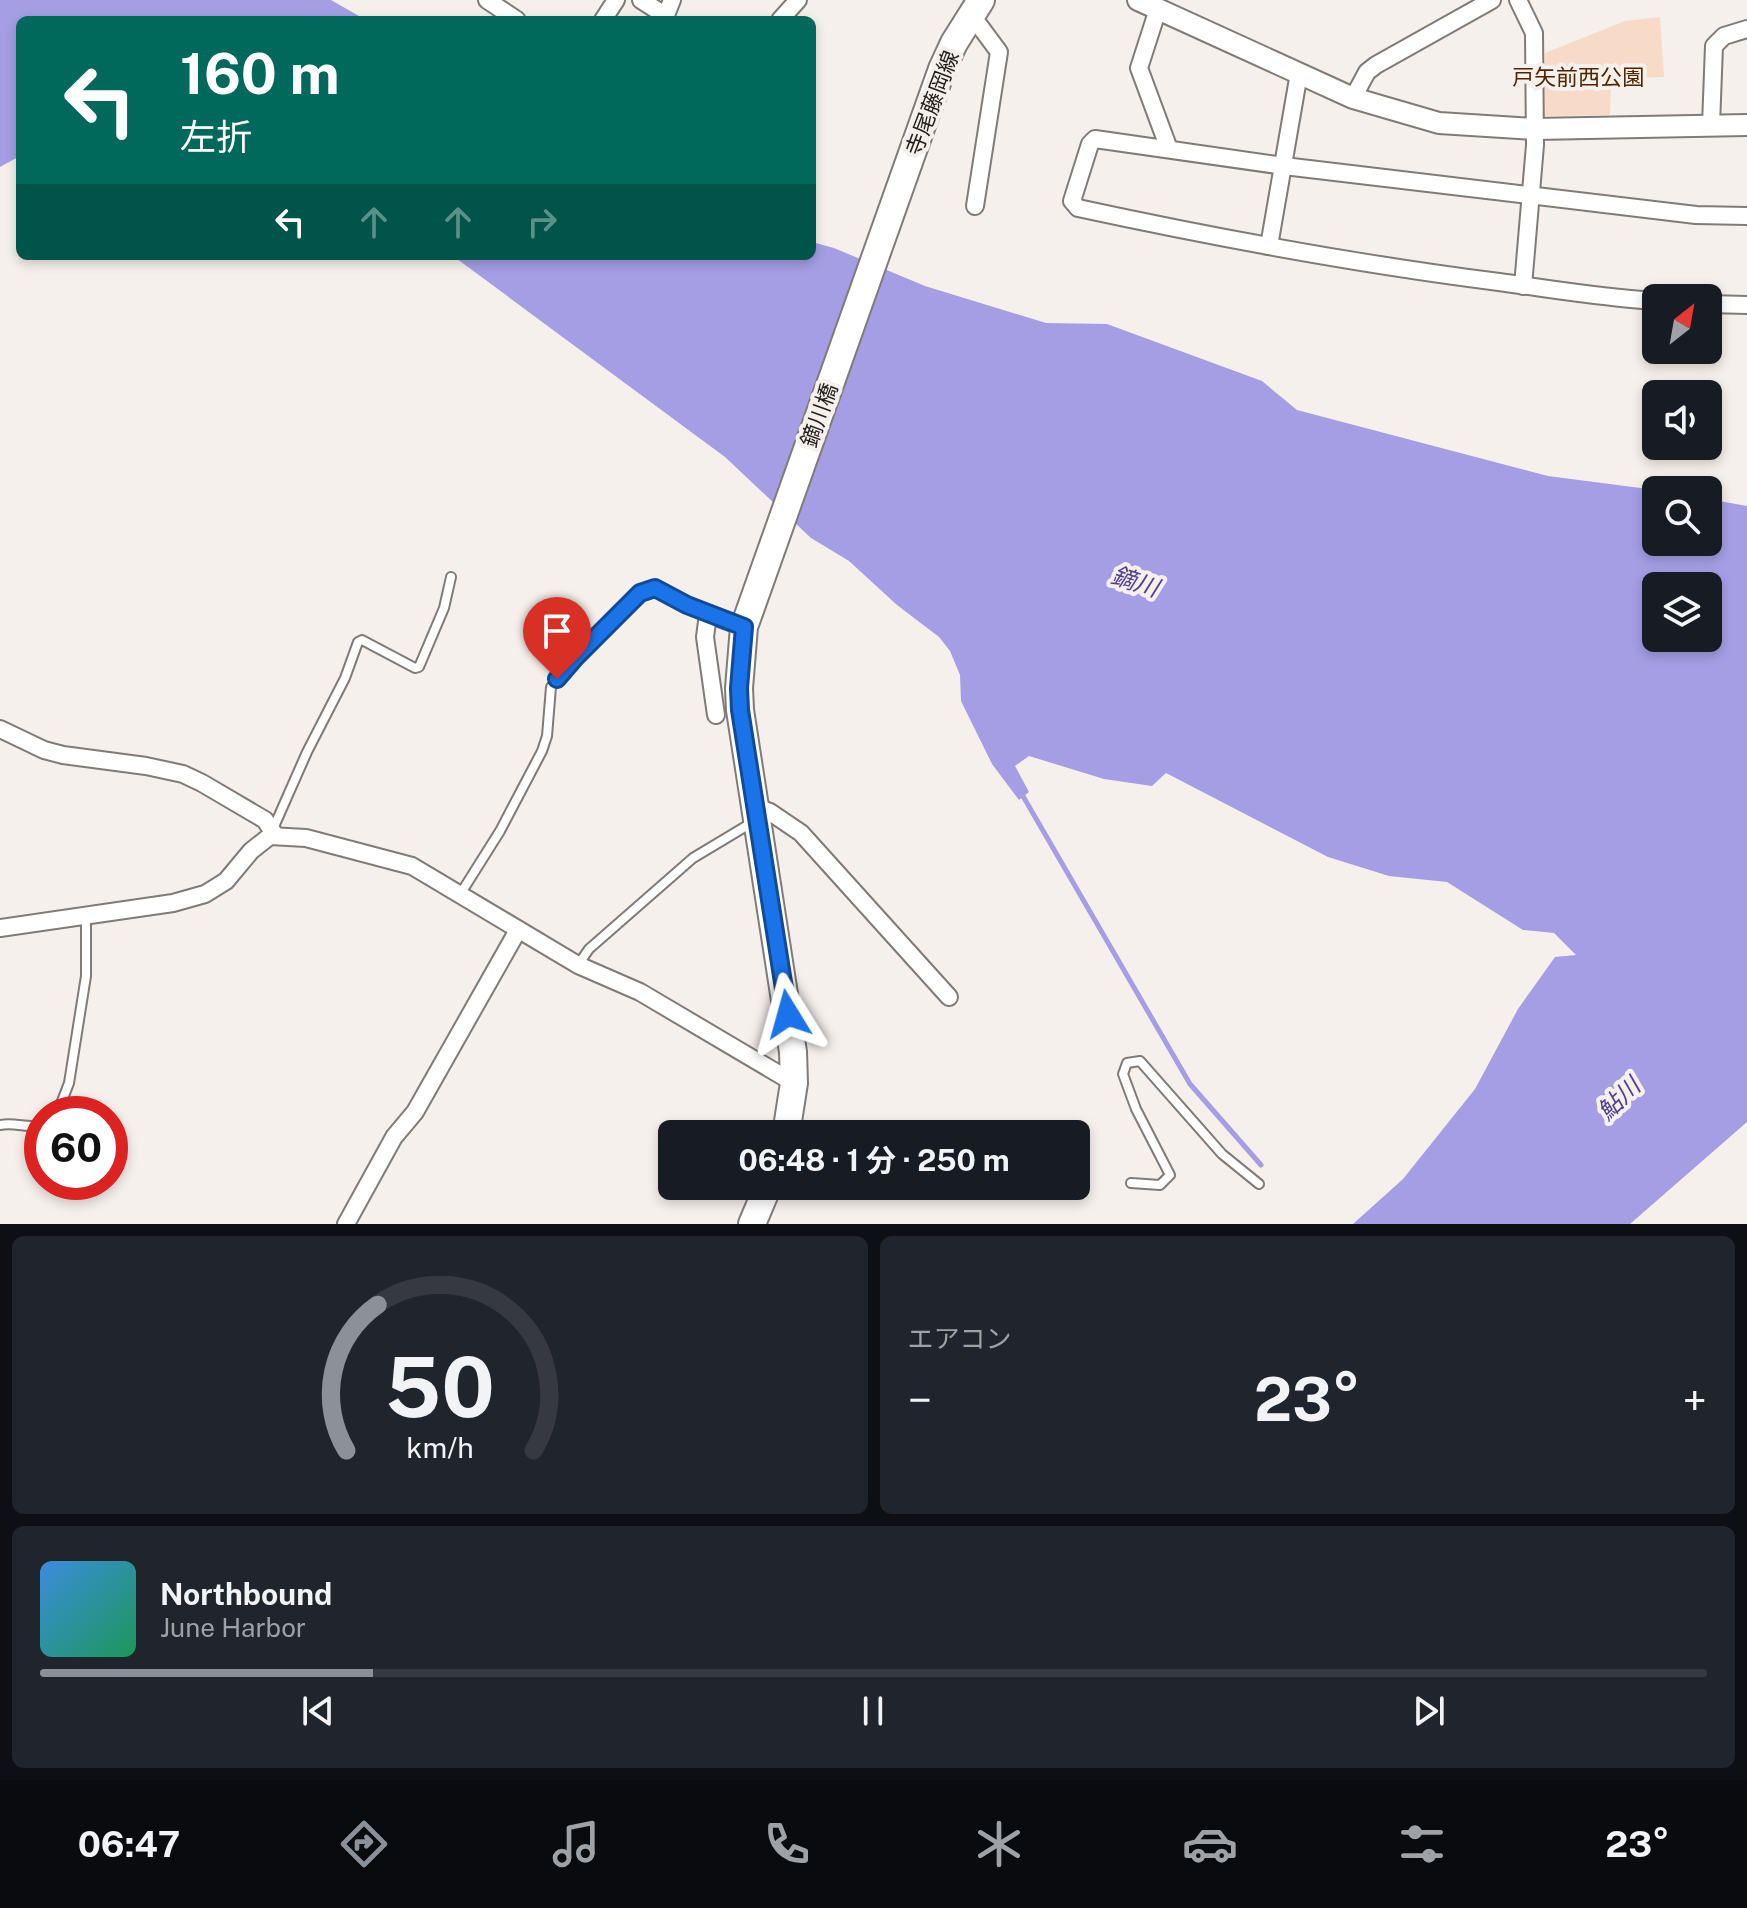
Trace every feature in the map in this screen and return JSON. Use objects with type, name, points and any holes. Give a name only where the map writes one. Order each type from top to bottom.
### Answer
[{"type":"main road","name":"寺尾藤岡線","points":[[892,211],[942,69],[974,10]]},
{"type":"main road","name":"鏑川橋","points":[[746,624],[892,211]]},
{"type":"main road","points":[[746,624],[740,699],[792,1039],[794,1083],[788,1120]]},
{"type":"main road","points":[[752,1224],[762,1200]]},
{"type":"street","points":[[487,0],[511,16]]},
{"type":"street","points":[[641,0],[667,12]]},
{"type":"street","points":[[784,16],[798,0]]},
{"type":"street","points":[[1138,0],[1353,98],[1439,123],[1535,129],[1747,125]]},
{"type":"street","points":[[1353,98],[1367,72],[1376,65],[1492,0]]},
{"type":"street","points":[[1518,0],[1534,33],[1535,129],[1523,286]]},
{"type":"street","points":[[1158,9],[1139,68],[1169,149]]},
{"type":"street","points":[[974,10],[979,25],[999,52],[975,206]]},
{"type":"street","points":[[1711,125],[1714,46],[1724,36],[1747,29]]},
{"type":"street","points":[[1269,246],[1299,73]]},
{"type":"street","points":[[1642,300],[1608,299],[1396,269],[1078,208],[1072,201],[1090,144],[1095,139],[1284,166],[1696,215],[1747,216]]},
{"type":"street","points":[[1722,304],[1747,305]]},
{"type":"street","points":[[716,715],[705,637],[708,614],[746,624]]},
{"type":"street","points":[[0,729],[44,750],[63,755],[183,774],[265,820],[274,832],[412,866],[578,965],[640,992],[794,1083]]},
{"type":"street","points":[[756,814],[770,812],[801,833],[949,997]]},
{"type":"street","points":[[0,928],[173,903],[205,894],[226,881],[251,851],[274,832]]},
{"type":"street","points":[[346,1224],[394,1137],[415,1112],[518,930]]},
{"type":"lane","points":[[274,832],[307,752],[345,678],[358,642],[362,640],[415,668],[419,667],[444,608],[451,577]]},
{"type":"lane","points":[[461,893],[500,831],[542,751],[547,736],[551,687],[575,658],[640,593],[655,588],[708,614]]},
{"type":"lane","points":[[578,965],[589,949],[693,858],[756,814]]},
{"type":"lane","points":[[64,1096],[69,1083],[86,976],[86,917]]},
{"type":"lane","points":[[1131,1183],[1160,1185],[1170,1175],[1136,1109],[1123,1074],[1127,1063],[1140,1061],[1222,1154],[1259,1184]]},
{"type":"lane","points":[[0,1125],[14,1122],[24,1124]]},
{"type":"green space","name":"戸矢前西公園","points":[[1660,17],[1664,77],[1611,79],[1610,115],[1544,116],[1545,53],[1625,21]]},
{"type":"water","points":[[0,0],[331,0],[359,16],[16,16],[16,158],[0,167]]},
{"type":"water","points":[[816,243],[925,286],[1046,323],[1107,324],[1262,381],[1297,410],[1548,476],[1642,488],[1642,556],[1722,556],[1722,502],[1747,506],[1747,1122],[1630,1224],[1353,1224],[1403,1179],[1475,1089],[1518,1009],[1555,957],[1576,955],[1554,933],[1523,930],[1447,882],[1389,876],[1328,857],[1166,773],[1152,786],[1104,779],[1029,756],[1015,766],[1029,792],[1019,800],[992,764],[961,701],[960,675],[950,651],[939,637],[897,605],[849,561],[811,538],[725,457],[458,260],[816,260]]},
{"type":"waterway","points":[[1020,791],[1190,1084],[1261,1165]]},
{"type":"route","points":[[557,679],[640,593],[655,588],[687,605],[744,627],[740,710],[788,1014]]},
{"type":"water label","name":"鏑川","points":[[1135,582]]},
{"type":"water label","name":"鮎川","points":[[1619,1099]]}]
